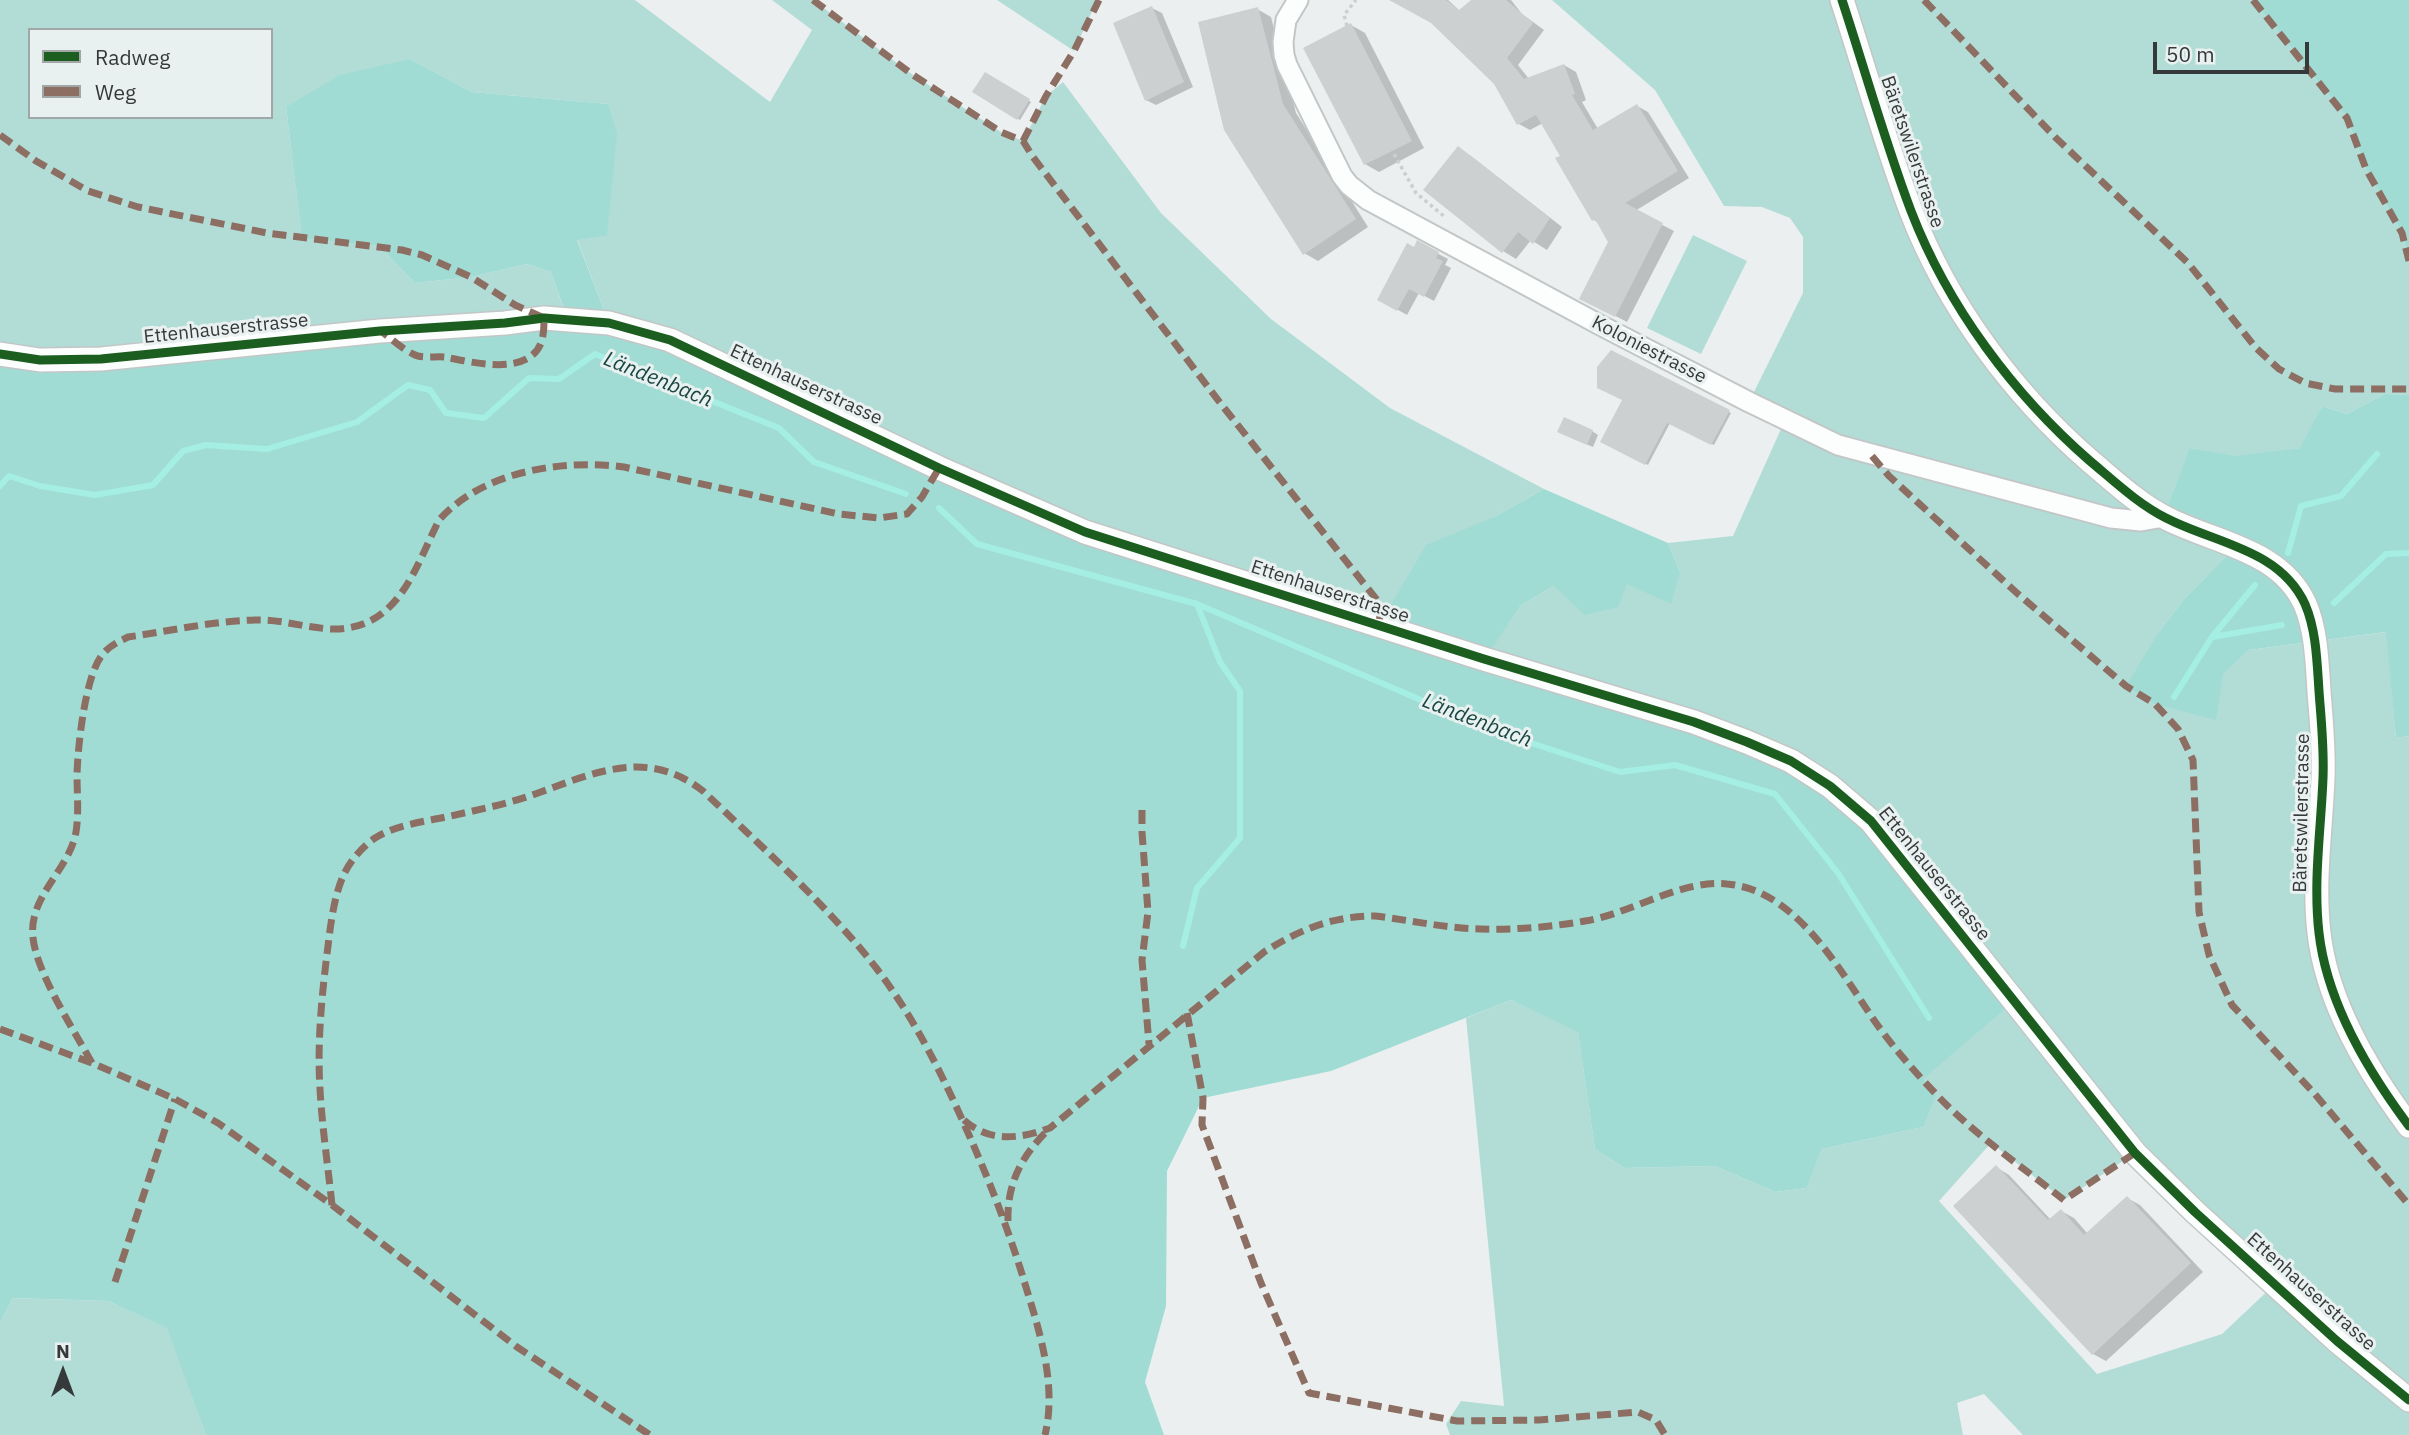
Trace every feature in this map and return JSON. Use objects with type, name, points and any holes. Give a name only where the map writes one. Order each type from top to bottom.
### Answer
[{"type":"street","name":"Koloniestrasse","points":[[1298,0],[1286,20],[1283,42],[1287,65],[1342,176],[1368,200],[1611,331],[1838,445],[2110,518],[2141,521],[2164,517]]},
{"type":"street","name":"Bäretswilerstrasse","points":[[1842,0],[1912,213],[1941,276],[1991,351],[2038,412],[2092,463],[2164,517],[2241,548],[2272,565],[2297,591],[2308,612],[2313,633],[2323,746],[2317,893],[2322,954],[2340,1009],[2362,1055],[2409,1126]]},
{"type":"street","name":"Ettenhauserstrasse","points":[[0,354],[40,360],[101,359],[380,331],[544,318],[609,323],[670,340],[939,468],[1085,532],[1485,659],[1695,722],[1791,761],[1830,786],[1871,821],[2135,1153],[2195,1212],[2337,1341],[2409,1400]]},
{"type":"path","points":[[1347,26],[1344,15],[1356,0]]},
{"type":"path","points":[[1394,154],[1416,193],[1461,230],[1453,245]]},
{"type":"shaded area","points":[[0,0],[635,0],[770,102],[812,30],[772,0],[813,0],[913,75],[1001,132],[1023,141],[1046,96],[1063,82],[1161,213],[1271,319],[1390,408],[1544,489],[1494,517],[1379,625],[1085,532],[609,323],[577,239],[608,104],[472,92],[410,59],[286,107],[302,237],[379,246],[415,283],[471,277],[527,264],[551,272],[567,319],[0,354]]},
{"type":"shaded area","points":[[997,0],[1095,0],[1095,5],[1074,51]]},
{"type":"shaded area","points":[[1552,0],[2253,0],[2347,118],[2366,169],[2402,233],[2409,261],[2409,395],[2385,394],[2347,414],[2322,406],[2301,448],[2235,457],[2190,448],[2211,536],[2245,537],[2184,599],[2159,632],[2223,675],[2249,650],[2387,632],[2396,738],[2409,736],[2409,1435],[2023,1435],[1984,1394],[1957,1403],[1963,1435],[1450,1435],[1446,1424],[1461,1401],[1504,1406],[1466,1018],[1511,1000],[1578,1031],[1595,1149],[1624,1168],[1715,1166],[1775,1192],[1807,1188],[1822,1149],[1923,1127],[1484,659],[1521,605],[1554,586],[1627,584],[1680,572],[1668,543],[1733,536],[1785,420],[1749,402],[1803,293],[1803,237],[1790,218],[1762,207],[1724,206],[1655,90]],"holes":[[[1991,1143],[2064,1200],[2135,1153],[2275,1284],[2222,1334],[2097,1374],[1939,1201]]]},
{"type":"shaded area","points":[[2253,0],[2409,0],[2409,261],[2402,233],[2366,169],[2347,118]]},
{"type":"shaded area","points":[[410,59],[472,92],[608,104],[617,134],[607,235],[577,240],[609,323],[939,468],[1379,625],[1426,545],[1494,517],[1544,489],[1668,543],[1680,572],[1671,604],[1627,584],[1618,607],[1585,615],[1554,586],[1521,605],[1485,659],[1694,722],[1830,786],[2013,1002],[1923,1079],[1936,1095],[1923,1127],[1822,1149],[1807,1188],[1775,1192],[1715,1166],[1624,1168],[1595,1149],[1578,1032],[1511,1000],[1331,1071],[1203,1098],[1167,1171],[1166,1306],[1145,1382],[1164,1435],[206,1435],[167,1328],[108,1301],[13,1298],[0,1323],[0,354],[567,318],[551,272],[527,264],[471,277],[415,283],[379,246],[302,238],[286,107],[340,75]]},
{"type":"shaded area","points":[[1693,235],[1747,261],[1701,354],[1647,328]]},
{"type":"shaded area","points":[[2385,394],[2409,395],[2409,736],[2396,738],[2386,632],[2249,650],[2223,675],[2216,720],[2155,704],[2126,686],[2159,632],[2184,599],[2244,538],[2211,536],[2164,517],[2190,448],[2235,456],[2300,448],[2322,406],[2347,414]]},
{"type":"shaded area","points":[[13,1298],[108,1301],[168,1328],[206,1435],[0,1435],[0,1323]]},
{"type":"building","points":[[1389,0],[1446,0],[1459,10],[1471,0],[1506,0],[1533,23],[1507,58],[1524,79],[1564,64],[1575,94],[1572,95],[1593,130],[1637,104],[1678,171],[1625,203],[1663,223],[1615,317],[1579,299],[1608,242],[1595,219],[1592,221],[1555,158],[1560,156],[1536,115],[1517,125],[1494,84],[1431,23]]},
{"type":"building","points":[[1152,6],[1184,82],[1145,101],[1113,23]]},
{"type":"building","points":[[1258,7],[1283,104],[1356,219],[1303,255],[1224,130],[1198,22]]},
{"type":"building","points":[[1351,23],[1412,141],[1364,165],[1303,48]]},
{"type":"building","points":[[985,72],[1030,99],[1017,120],[972,92]]},
{"type":"building","points":[[1458,146],[1550,218],[1533,244],[1518,232],[1502,253],[1423,190]]},
{"type":"building","points":[[1417,240],[1439,252],[1436,258],[1443,261],[1424,297],[1409,289],[1397,311],[1377,300],[1407,243],[1414,247]]},
{"type":"building","points":[[1611,350],[1730,410],[1711,445],[1667,423],[1645,465],[1600,442],[1622,400],[1597,388],[1597,367]]},
{"type":"building","points":[[1564,417],[1593,430],[1587,445],[1557,432]]},
{"type":"building","points":[[1996,1165],[2048,1220],[2061,1209],[2084,1235],[2127,1196],[2191,1263],[2092,1355],[1953,1206]]},
{"type":"waterway","name":"Ländenbach","points":[[0,486],[9,476],[40,486],[95,495],[153,485],[183,451],[206,445],[267,449],[357,422],[408,385],[430,390],[446,413],[484,418],[529,378],[559,379],[595,354],[779,428],[814,462],[906,494]]},
{"type":"waterway","points":[[2288,553],[2301,506],[2341,496],[2377,454]]},
{"type":"waterway","name":"Ländenbach","points":[[939,508],[977,544],[1197,604],[1491,730],[1620,772],[1675,765],[1775,794],[1838,873],[1929,1018]]},
{"type":"waterway","points":[[2334,603],[2386,554],[2409,553]]},
{"type":"waterway","points":[[2212,637],[2255,585]]},
{"type":"waterway","points":[[1183,946],[1197,888],[1240,838],[1240,691],[1220,662],[1197,604]]},
{"type":"waterway","points":[[2174,697],[2212,637],[2282,625]]},
{"type":"marked path","points":[[813,0],[913,75],[1001,132],[1023,141],[1221,404],[1381,605],[1379,625]]},
{"type":"marked path","points":[[1023,141],[1046,96],[1074,51],[1099,0]]},
{"type":"marked path","points":[[1924,0],[2056,138],[2188,263],[2256,348],[2279,369],[2305,383],[2335,389],[2409,389]]},
{"type":"marked path","points":[[2253,0],[2347,118],[2366,169],[2402,233],[2409,261]]},
{"type":"marked path","points":[[0,135],[36,161],[88,191],[138,207],[267,233],[402,250],[422,255],[471,277],[515,305],[544,318],[543,337],[536,352],[526,359],[499,365],[445,357],[416,356],[382,332]]},
{"type":"marked path","points":[[1872,456],[1889,476],[2018,594],[2126,686],[2155,704],[2178,729],[2193,760],[2199,912],[2209,955],[2232,1005],[2314,1093],[2409,1205]]},
{"type":"marked path","points":[[92,1063],[41,968],[33,938],[33,923],[43,896],[66,859],[76,832],[78,761],[87,695],[96,665],[111,647],[128,637],[239,621],[275,621],[325,629],[357,626],[390,607],[412,575],[439,520],[457,503],[478,490],[525,472],[575,465],[624,467],[839,514],[879,518],[907,514],[922,497],[939,468]]},
{"type":"marked path","points":[[332,1205],[320,1089],[321,1017],[333,909],[341,882],[353,859],[375,838],[400,827],[504,804],[601,772],[642,767],[662,770],[703,791],[816,899],[877,969],[915,1025],[973,1144],[1022,1274],[1044,1353],[1049,1395],[1045,1435]]},
{"type":"marked path","points":[[1142,810],[1148,912],[1142,960],[1149,1044]]},
{"type":"marked path","points":[[964,1120],[994,1136],[1027,1135],[1050,1128],[1264,952],[1316,926],[1344,919],[1375,916],[1467,928],[1546,926],[1602,917],[1692,887],[1727,884],[1752,890],[1775,901],[1795,917],[1831,958],[1889,1041],[1948,1107],[2064,1200],[2135,1153]]},
{"type":"marked path","points":[[1187,1013],[1203,1098],[1202,1125],[1261,1283],[1309,1393],[1457,1421],[1539,1420],[1638,1412],[1656,1420],[1665,1435]]},
{"type":"marked path","points":[[0,1029],[92,1063],[175,1099],[218,1123],[332,1205],[517,1347],[650,1435]]},
{"type":"marked path","points":[[115,1282],[175,1099]]},
{"type":"marked path","points":[[1008,1221],[1010,1195],[1017,1172],[1047,1131]]},
{"type":"cycle path","points":[[1842,0],[1911,211],[1944,281],[1986,347],[2035,408],[2126,492],[2166,518],[2263,559],[2294,586],[2305,604],[2315,640],[2323,741],[2317,894],[2323,959],[2351,1035],[2378,1082],[2409,1126]]},
{"type":"cycle path","points":[[0,354],[40,360],[101,359],[380,331],[544,318],[609,323],[670,340],[939,468],[1085,532],[1484,659],[1694,722],[1791,761],[1830,786],[1871,821],[2135,1153],[2195,1212],[2337,1341],[2409,1400]]}]
